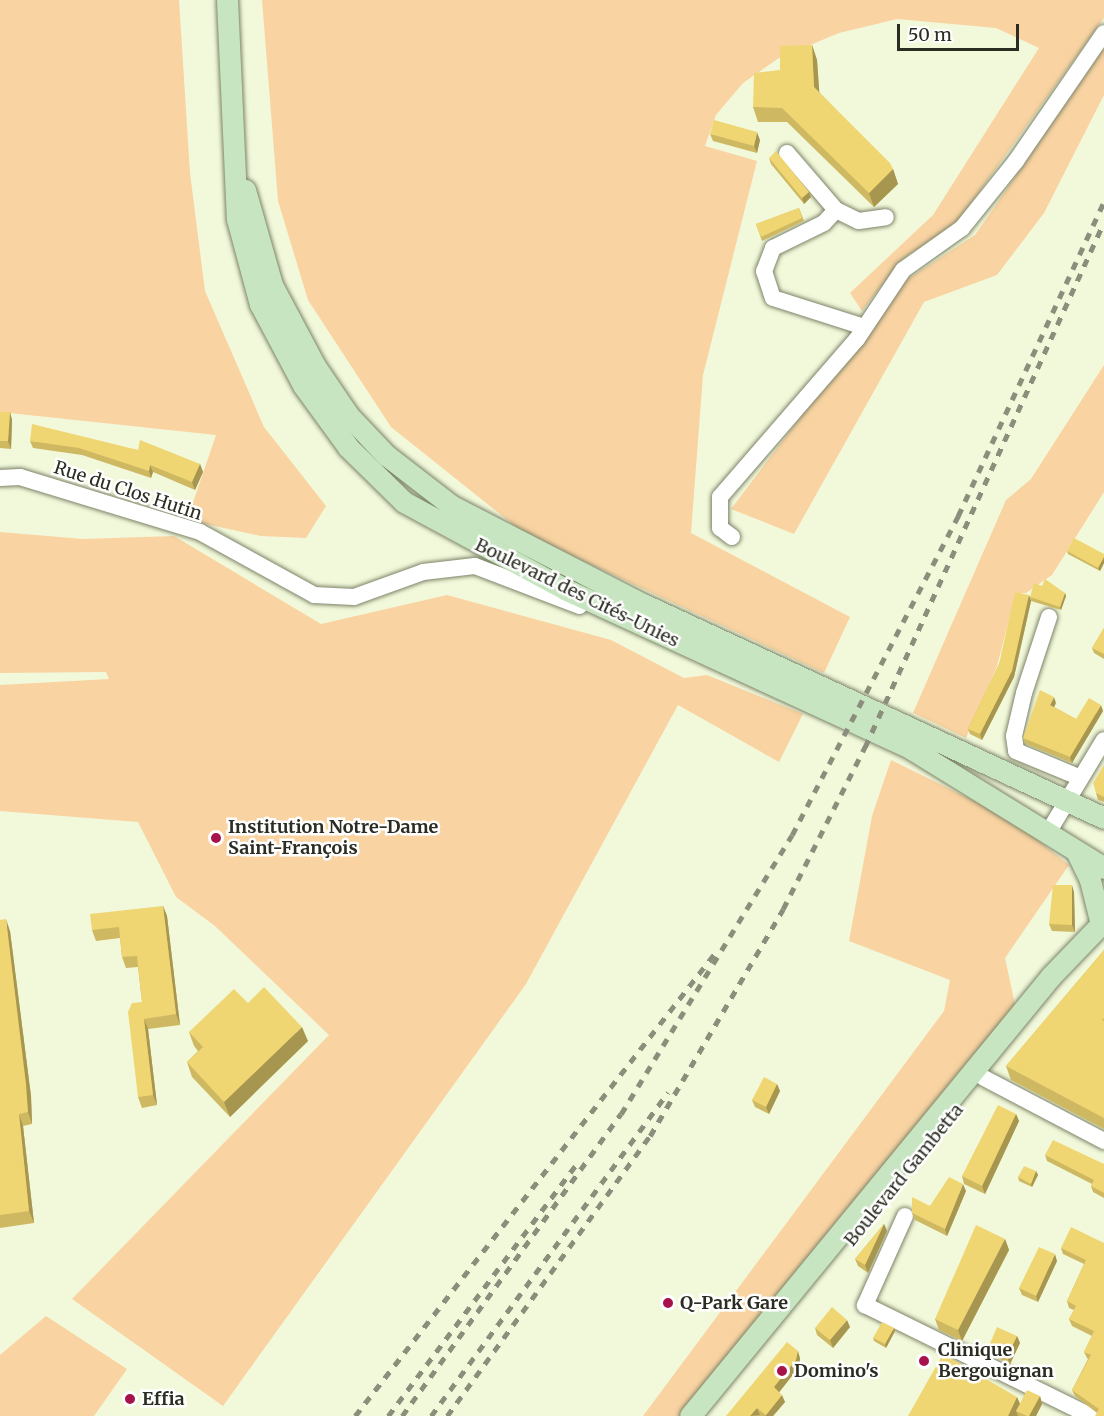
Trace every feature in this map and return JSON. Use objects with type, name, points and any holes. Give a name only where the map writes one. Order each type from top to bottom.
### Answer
[{"type":"main road","name":"Boulevard des Cités-Unies","points":[[227,0],[237,154],[237,219],[260,304],[303,385],[348,447],[404,502],[459,536],[680,642],[910,748],[1049,831],[1104,868]]},
{"type":"main road","name":"Boulevard des Cités-Unies","points":[[237,154],[272,285],[290,325],[349,416],[404,470],[452,506],[538,552],[1104,818]]},
{"type":"main road","points":[[690,1416],[1052,976],[1103,927],[1090,880],[1075,850]]},
{"type":"main road","name":"Boulevard Gambetta","points":[[708,1416],[984,1078],[1103,927]]},
{"type":"street","points":[[732,537],[720,528],[720,497],[857,339],[861,326],[903,270],[962,228],[1016,161],[1104,33]]},
{"type":"street","points":[[787,153],[836,210],[860,221],[886,217]]},
{"type":"street","points":[[836,210],[824,223],[773,248],[764,271],[773,298],[861,326]]},
{"type":"street","name":"Rue du Clos Hutin","points":[[0,478],[20,477],[200,532],[314,595],[354,597],[423,572],[475,566],[680,642]]},
{"type":"street","points":[[1049,617],[1024,693],[1016,751],[1081,778]]},
{"type":"street","points":[[1049,831],[1104,740]]},
{"type":"street","points":[[984,1078],[1104,1142]]},
{"type":"street","points":[[905,1216],[865,1305],[1091,1416]]},
{"type":"shaded area","points":[[0,0],[179,0],[190,173],[205,291],[264,427],[326,506],[306,538],[261,536],[187,520],[216,435],[0,412]]},
{"type":"shaded area","points":[[262,0],[1104,0],[1104,18],[956,224],[901,260],[862,311],[850,293],[933,215],[1039,48],[996,28],[897,19],[839,33],[779,58],[743,83],[716,115],[705,146],[757,161],[703,375],[691,533],[850,617],[824,673],[525,534],[391,427],[308,300],[278,201]]},
{"type":"shaded area","points":[[1104,48],[1104,95],[1044,213],[997,275],[924,302],[794,534],[731,509],[903,282],[975,235]]},
{"type":"shaded area","points":[[1104,365],[1104,492],[1052,575],[1026,593],[1016,593],[997,666],[966,738],[913,713],[1006,500],[1031,479]]},
{"type":"shaded area","points":[[0,532],[83,539],[174,536],[321,624],[447,595],[611,640],[684,678],[707,675],[803,714],[779,762],[678,705],[526,984],[223,1406],[72,1299],[329,1035],[215,926],[176,897],[138,822],[0,811],[0,685],[109,679],[106,672],[0,673]]},
{"type":"shaded area","points":[[891,760],[1013,820],[1069,865],[1005,958],[1016,1009],[683,1416],[643,1416],[944,1011],[950,980],[849,941],[872,816]]},
{"type":"shaded area","points":[[46,1316],[127,1369],[94,1416],[0,1416],[0,1355]]},
{"type":"building","points":[[812,45],[814,87],[890,163],[893,169],[869,193],[782,108],[753,107],[754,73],[780,70],[780,46]]},
{"type":"building","points":[[714,120],[757,132],[754,146],[710,134]]},
{"type":"building","points":[[776,151],[809,192],[802,198],[769,158]]},
{"type":"building","points":[[799,208],[802,218],[761,237],[756,224]]},
{"type":"building","points":[[0,412],[10,412],[8,441],[0,441]]},
{"type":"building","points":[[32,424],[138,450],[140,440],[200,464],[192,482],[150,465],[149,471],[79,448],[30,441]]},
{"type":"building","points":[[1074,538],[1104,554],[1098,568],[1067,551]]},
{"type":"building","points":[[1045,579],[1065,593],[1060,607],[1030,597],[1034,583],[1042,586]]},
{"type":"building","points":[[1015,592],[1029,595],[1012,671],[980,734],[968,729],[999,664]]},
{"type":"building","points":[[1104,628],[1104,654],[1092,648]]},
{"type":"building","points":[[1040,690],[1054,697],[1050,705],[1076,719],[1089,698],[1101,705],[1070,757],[1023,738]]},
{"type":"building","points":[[1104,765],[1104,797],[1096,793],[1093,783]]},
{"type":"building","points":[[1053,885],[1072,885],[1072,925],[1049,924]]},
{"type":"building","points":[[163,906],[176,1014],[144,1019],[153,1095],[138,1097],[128,1012],[132,1003],[142,1002],[137,956],[122,957],[119,927],[92,930],[90,914]]},
{"type":"building","points":[[6,919],[26,1084],[28,1112],[19,1114],[29,1211],[0,1215],[0,920]]},
{"type":"building","points":[[1104,950],[1104,1018],[1102,1020],[1104,1021],[1104,1118],[1006,1066]]},
{"type":"building","points":[[264,987],[302,1027],[224,1102],[187,1062],[203,1047],[189,1032],[234,989],[248,1003]]},
{"type":"building","points":[[764,1077],[777,1084],[766,1107],[752,1100]]},
{"type":"building","points":[[998,1105],[1016,1114],[982,1186],[962,1176]]},
{"type":"building","points":[[1053,1140],[1104,1164],[1104,1193],[1091,1186],[1094,1180],[1045,1155]]},
{"type":"building","points":[[1024,1166],[1036,1171],[1031,1184],[1018,1177]]},
{"type":"building","points":[[949,1177],[963,1184],[945,1229],[912,1213],[912,1197],[930,1206]]},
{"type":"building","points":[[884,1224],[865,1265],[855,1259]]},
{"type":"building","points":[[976,1225],[1005,1239],[958,1330],[935,1319]]},
{"type":"building","points":[[1071,1227],[1104,1243],[1104,1416],[1095,1416],[1099,1409],[1072,1390],[1091,1355],[1084,1352],[1094,1331],[1069,1319],[1076,1306],[1067,1301],[1086,1260],[1061,1248]]},
{"type":"building","points":[[1039,1247],[1055,1254],[1036,1296],[1019,1288]]},
{"type":"building","points":[[832,1307],[847,1320],[830,1340],[815,1328]]},
{"type":"building","points":[[882,1322],[894,1328],[885,1344],[873,1338]]},
{"type":"building","points":[[997,1327],[1017,1336],[1007,1357],[988,1348]]},
{"type":"building","points":[[787,1342],[798,1351],[796,1360],[774,1387],[782,1395],[766,1415],[757,1408],[750,1416],[726,1416]]},
{"type":"building","points":[[943,1354],[1017,1397],[1008,1416],[908,1416]]},
{"type":"building","points":[[1027,1390],[1040,1396],[1029,1416],[1016,1411]]},
{"type":"railway","points":[[402,1416],[621,1114],[792,835],[958,516],[1104,201]]},
{"type":"railway","points":[[447,1416],[650,1136],[783,909],[865,747],[1103,224]]},
{"type":"railway","points":[[355,1416],[715,953]]},
{"type":"railway","points":[[431,1416],[668,1092]]},
{"type":"railway","points":[[388,1416],[576,1165]]},
{"type":"place","name":"Institution Notre‐Dame Saint‐François","points":[[216,838]]},
{"type":"place","name":"Q-Park Gare","points":[[668,1303]]},
{"type":"place","name":"Clinique Bergouignan","points":[[924,1361]]},
{"type":"place","name":"Domino's","points":[[782,1371]]},
{"type":"place","name":"Effia","points":[[130,1399]]}]
